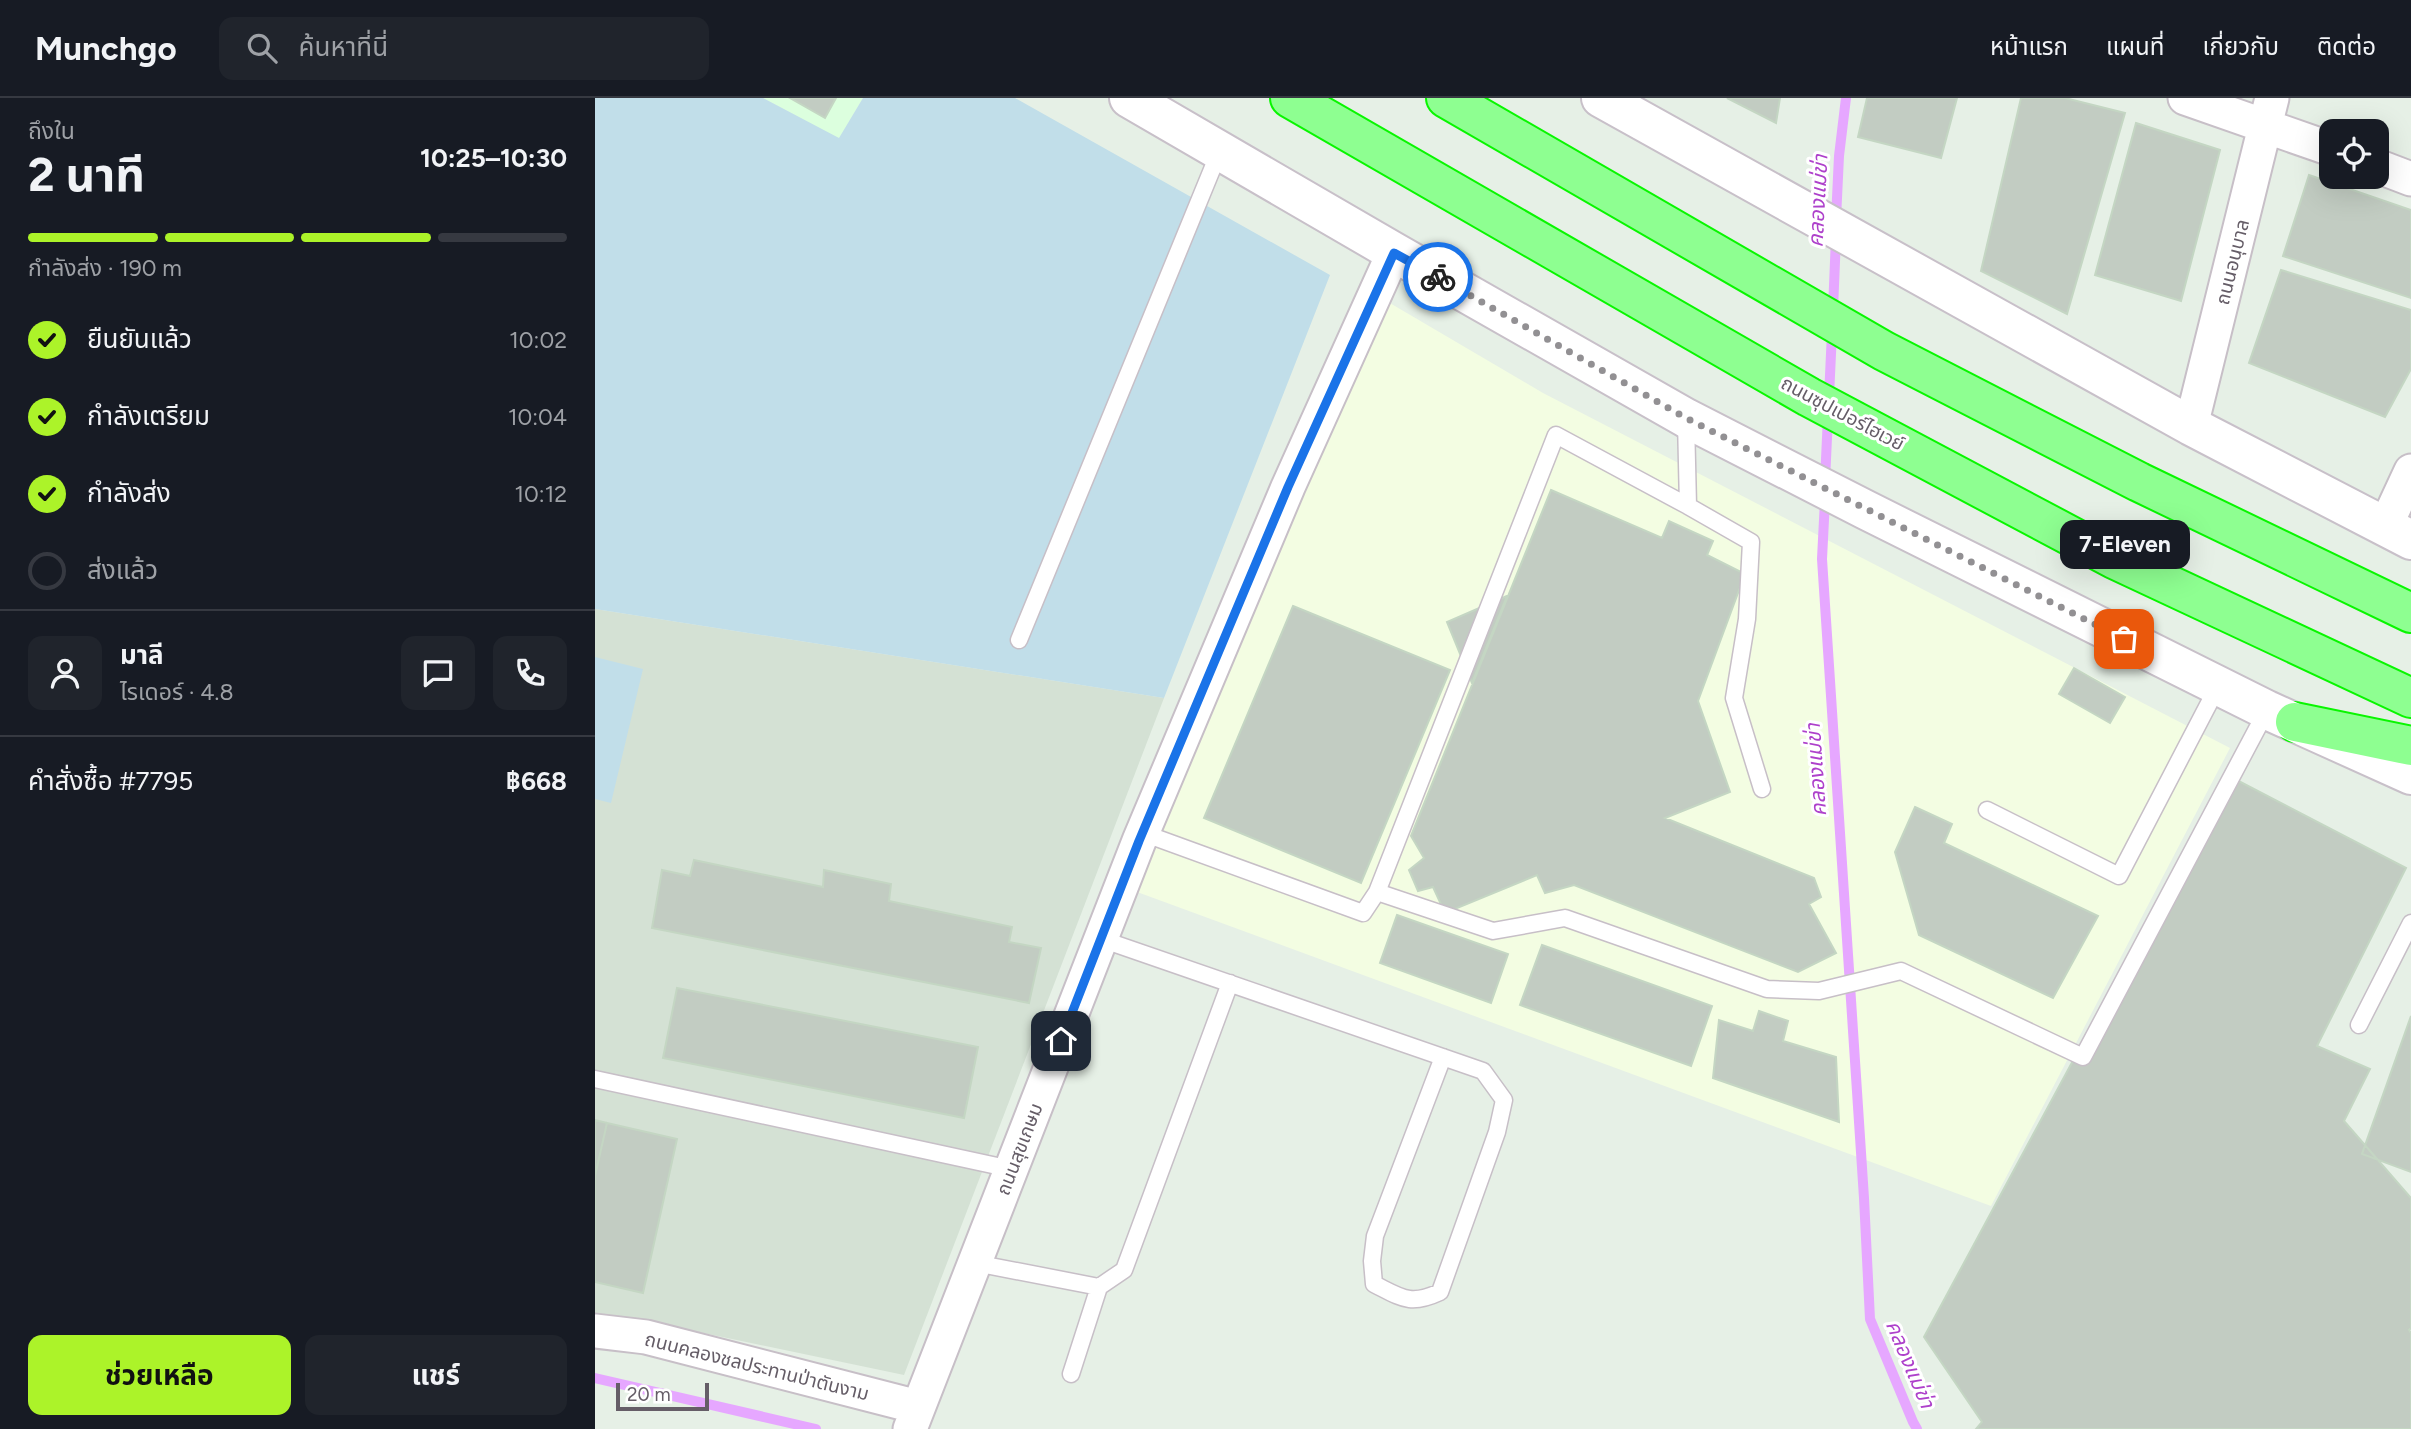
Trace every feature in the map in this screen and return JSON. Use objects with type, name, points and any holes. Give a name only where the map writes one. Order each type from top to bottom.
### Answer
[{"type":"highway","name":"ถนนซุปเปอร์ไฮเวย์","points":[[1290,98],[1809,397],[2114,559],[2411,698]]},
{"type":"highway","points":[[1446,98],[1884,351],[2139,482],[2411,613]]},
{"type":"highway","points":[[2281,716],[2411,746]]},
{"type":"main road","points":[[1129,98],[1394,253],[1686,418],[2218,686],[2411,775]]},
{"type":"main road","points":[[1620,103],[1808,215],[2191,426],[2398,533]]},
{"type":"street","points":[[2185,98],[2269,111],[2319,142]]},
{"type":"street","name":"ถนนอนุบาล","points":[[2191,426],[2269,111]]},
{"type":"street","points":[[2389,171],[2411,179]]},
{"type":"street","name":"ถนนสุขเกษม","points":[[914,1418],[1143,833],[1288,487],[1394,253]]},
{"type":"street","points":[[2398,533],[2411,471]]},
{"type":"street","name":"ถนนคลองชลประทานป่าตันงาม","points":[[595,1331],[646,1337],[914,1418]]},
{"type":"lane","points":[[1019,640],[1220,150]]},
{"type":"lane","points":[[1686,418],[1688,506]]},
{"type":"lane","points":[[1143,833],[1363,913],[1377,892],[1556,435],[1751,542],[1747,619],[1734,698],[1762,789]]},
{"type":"lane","points":[[1987,810],[2119,876],[2218,686]]},
{"type":"lane","points":[[1377,892],[1493,931],[1565,918],[1767,989],[1819,991],[1901,971],[2083,1057],[2281,716]]},
{"type":"lane","points":[[2359,1025],[2411,923]]},
{"type":"lane","points":[[1101,939],[1230,983],[1443,1057],[1483,1071],[1504,1100],[1497,1132],[1440,1292],[1421,1301],[1404,1298],[1374,1284],[1372,1261],[1375,1236],[1443,1057]]},
{"type":"lane","points":[[1071,1374],[1099,1287],[1124,1270],[1230,983]]},
{"type":"lane","points":[[595,1079],[1011,1169]]},
{"type":"lane","points":[[975,1263],[1099,1287]]},
{"type":"shaded area","points":[[595,98],[763,98],[839,138],[863,98],[1015,98],[1330,275],[1164,698],[595,609]]},
{"type":"shaded area","points":[[763,98],[863,98],[839,139]]},
{"type":"shaded area","points":[[1383,299],[1543,393],[2230,748],[1991,1206],[1129,889]]},
{"type":"shaded area","points":[[595,609],[1164,698],[904,1375],[656,1323],[595,1316]]},
{"type":"shaded area","points":[[595,657],[643,669],[611,803],[595,799]]},
{"type":"building","points":[[790,98],[836,98],[825,118]]},
{"type":"building","points":[[1727,98],[1780,98],[1776,123]]},
{"type":"building","points":[[1867,98],[1957,98],[1941,158],[1858,137]]},
{"type":"building","points":[[2021,98],[2065,98],[2125,113],[2067,314],[1981,271]]},
{"type":"building","points":[[2136,123],[2220,150],[2181,301],[2095,275]]},
{"type":"building","points":[[2309,175],[2319,178],[2319,189],[2350,189],[2411,210],[2411,298],[2283,256]]},
{"type":"building","points":[[2281,270],[2411,310],[2411,369],[2385,417],[2249,363]]},
{"type":"building","points":[[1551,490],[1662,538],[1669,521],[1713,541],[1707,555],[1745,574],[1698,701],[1730,792],[1665,818],[1814,878],[1821,897],[1809,904],[1836,953],[1798,972],[1574,885],[1545,893],[1537,875],[1445,913],[1433,887],[1418,891],[1409,870],[1424,858],[1411,836]]},
{"type":"building","points":[[1507,596],[1472,683],[1447,622]]},
{"type":"building","points":[[1293,606],[1450,670],[1361,883],[1204,818]]},
{"type":"building","points":[[2074,668],[2125,697],[2110,723],[2059,694]]},
{"type":"building","points":[[2227,775],[2406,868],[2317,1046],[2370,1069],[2344,1121],[2411,1198],[2411,1429],[1976,1429],[1982,1422],[1924,1337]]},
{"type":"building","points":[[1915,807],[1952,824],[1944,843],[2098,916],[2053,998],[1919,935],[1895,852]]},
{"type":"building","points":[[694,860],[823,887],[824,870],[891,884],[889,901],[1012,927],[1009,942],[1041,948],[1029,1003],[652,928],[662,870],[690,876]]},
{"type":"building","points":[[1397,915],[1508,954],[1491,1003],[1380,963]]},
{"type":"building","points":[[1542,945],[1712,1006],[1691,1066],[1520,1005]]},
{"type":"building","points":[[677,988],[978,1047],[964,1118],[663,1058]]},
{"type":"building","points":[[1759,1011],[1788,1021],[1783,1041],[1836,1057],[1839,1122],[1713,1078],[1719,1020],[1753,1031]]},
{"type":"building","points":[[2411,1016],[2411,1172],[2362,1154]]},
{"type":"building","points":[[595,1120],[607,1123],[595,1176]]},
{"type":"building","points":[[607,1123],[677,1139],[643,1293],[595,1282],[595,1176]]},
{"type":"waterway","name":"คลองแม่ข่า","points":[[1836,219],[1839,156],[1846,98]]},
{"type":"waterway","name":"คลองแม่ข่า","points":[[1833,310],[1836,237]]},
{"type":"waterway","name":"คลองแม่ข่า","points":[[1829,397],[1832,332]]},
{"type":"waterway","name":"คลองแม่ข่า","points":[[1825,481],[1828,416]]},
{"type":"waterway","name":"คลองแม่ข่า","points":[[1825,500],[1822,559],[1870,1319],[1917,1429]]},
{"type":"waterway","points":[[595,1378],[816,1429]]},
{"type":"way so far","points":[[1438,277],[1686,418],[2124,639]]},
{"type":"place","name":"7-Eleven","points":[[2124,639]]},
{"type":"route","points":[[1061,1041],[1139,841],[1288,487],[1394,253],[1438,277]]}]
